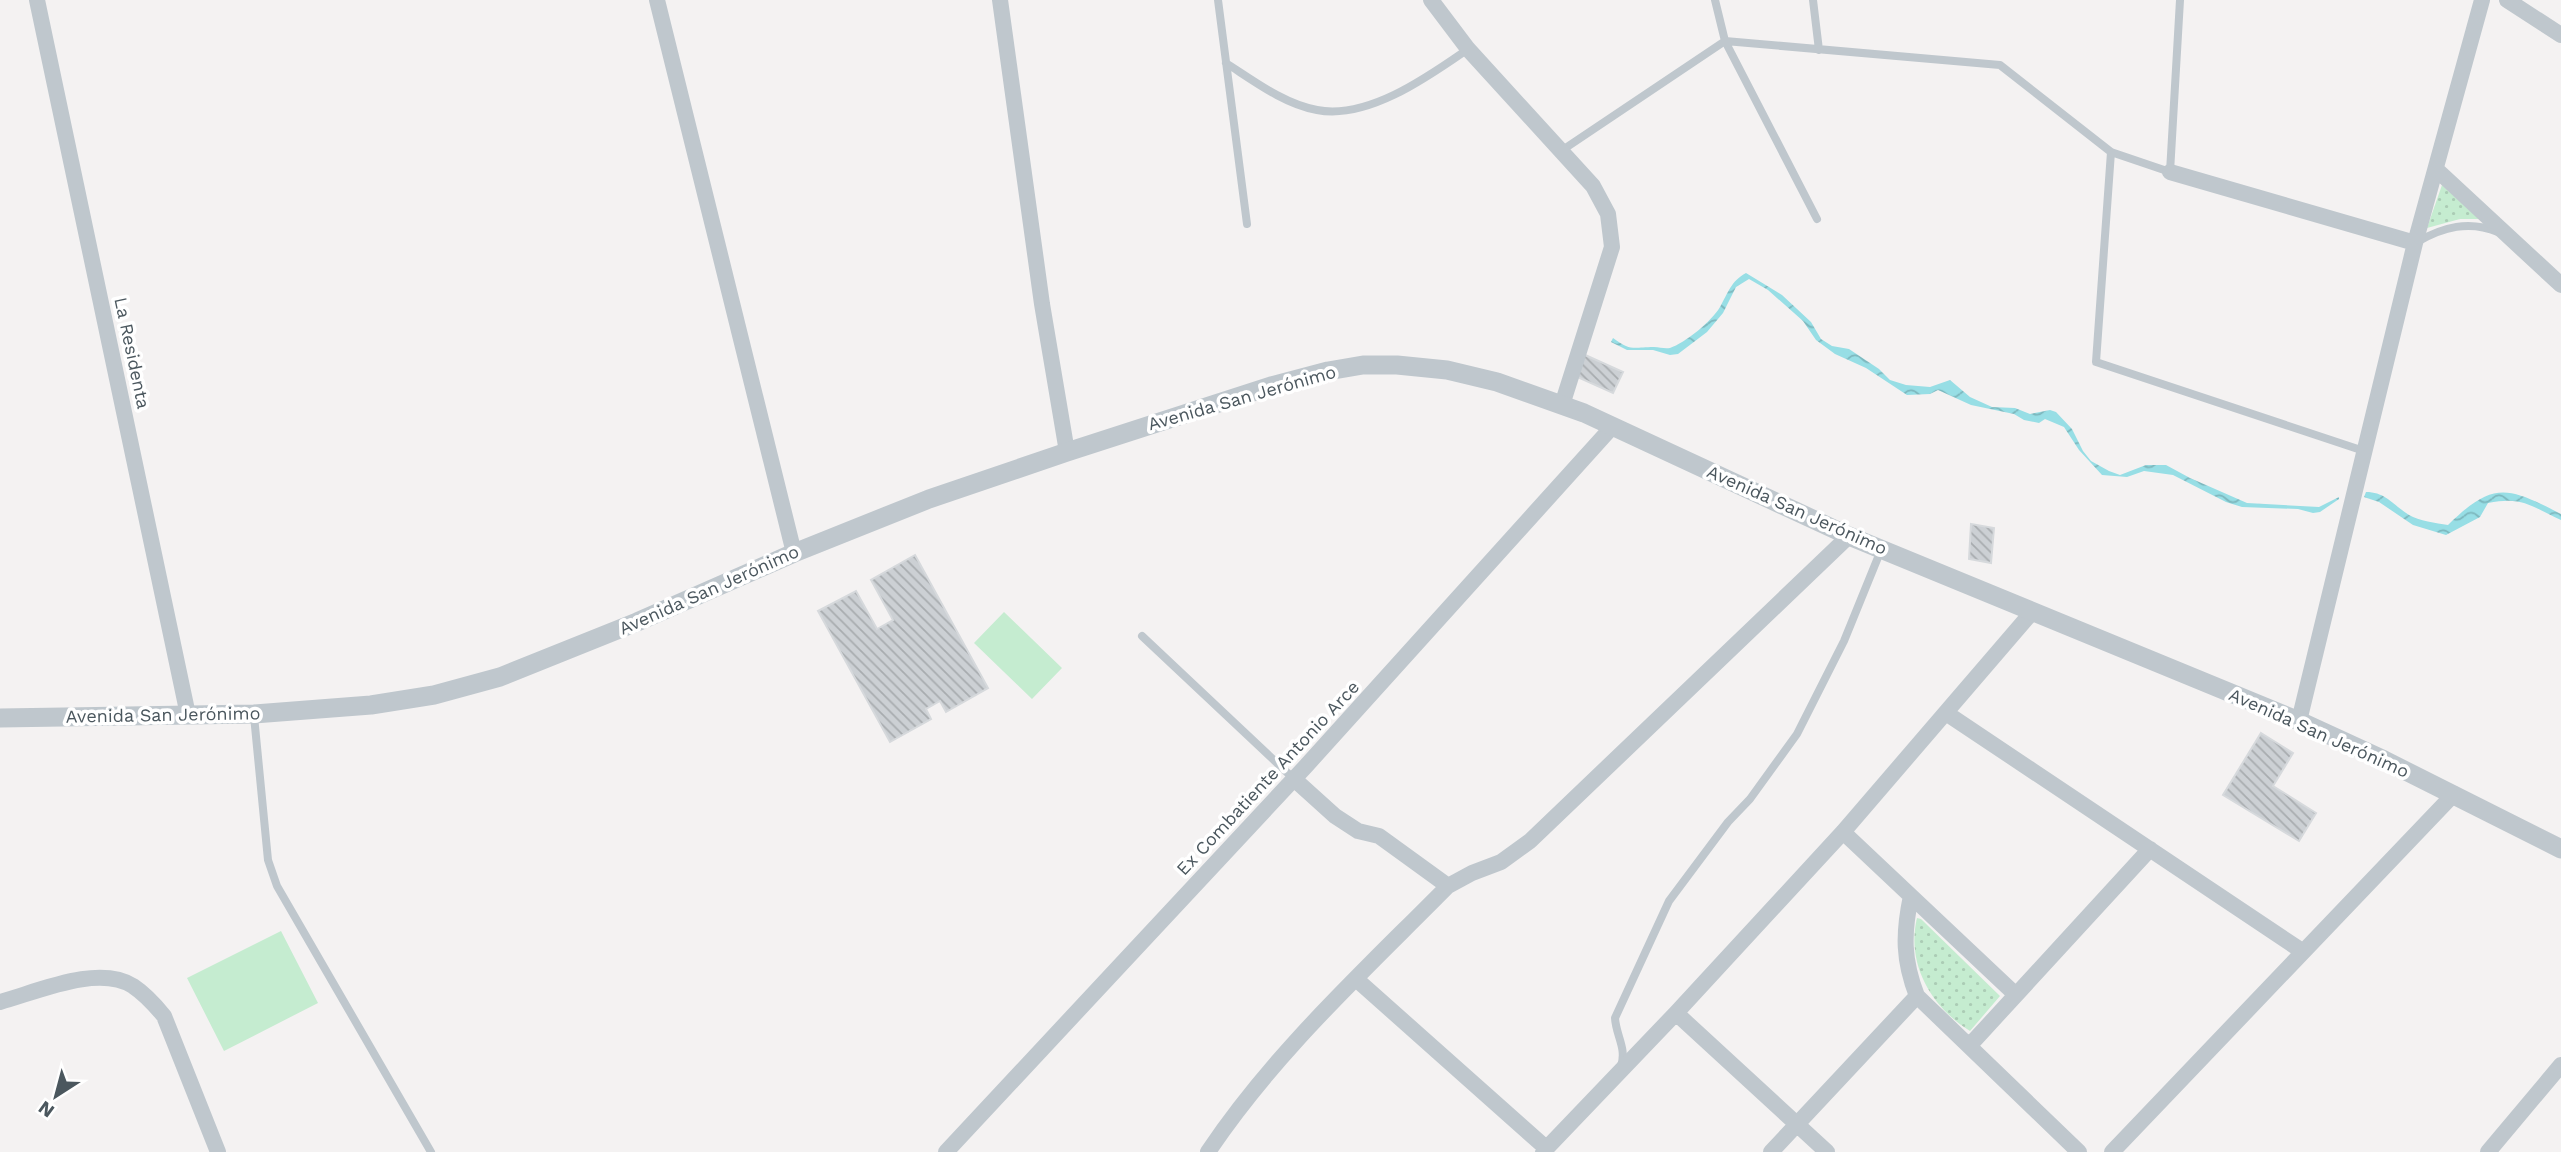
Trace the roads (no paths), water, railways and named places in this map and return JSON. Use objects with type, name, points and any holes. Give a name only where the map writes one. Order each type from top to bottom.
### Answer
[{"type":"street","name":"La Residenta","points":[[37,0],[188,715]]},
{"type":"street","points":[[657,0],[794,553]]},
{"type":"street","points":[[1000,0],[1042,303],[1066,452]]},
{"type":"street","points":[[1431,0],[1468,49],[1593,186],[1608,214],[1612,247],[1562,405]]},
{"type":"street","points":[[2299,721],[2416,243],[2482,0]]},
{"type":"street","points":[[2507,0],[2561,35]]},
{"type":"street","points":[[2437,170],[2561,285]]},
{"type":"street","points":[[2170,172],[2416,243]]},
{"type":"street","name":"Avenida San Jerónimo","points":[[0,718],[254,714],[371,705],[434,695],[500,677],[929,499],[1066,452],[1328,371],[1363,365],[1397,365],[1447,370],[1497,382],[1613,426],[1849,536],[2299,721],[2454,794],[2561,849]]},
{"type":"street","name":"Ex Combatiente Antonio Arce","points":[[946,1152],[1294,779],[1613,426]]},
{"type":"street","points":[[1208,1152],[1243,1104],[1356,979],[1448,886],[1501,862],[1530,841],[1849,536]]},
{"type":"street","points":[[1356,979],[1545,1150],[1843,832],[2033,611]]},
{"type":"street","points":[[1946,713],[2302,951]]},
{"type":"street","points":[[1294,779],[1335,816],[1358,831],[1379,836],[1448,886]]},
{"type":"street","points":[[2112,1152],[2454,794]]},
{"type":"street","points":[[1843,832],[2016,995]]},
{"type":"street","points":[[1970,1045],[2150,849]]},
{"type":"street","points":[[1911,896],[1905,924],[1905,944],[1908,971],[1917,996],[2079,1152]]},
{"type":"street","points":[[0,1002],[93,977],[112,978],[131,985],[149,999],[164,1016],[218,1152]]},
{"type":"street","points":[[1771,1152],[1917,996]]},
{"type":"street","points":[[1676,1013],[1827,1152]]},
{"type":"street","points":[[2488,1152],[2561,1065]]},
{"type":"lane","points":[[1218,0],[1247,224]]},
{"type":"lane","points":[[1715,0],[1725,41],[1817,219]]},
{"type":"lane","points":[[1813,0],[1819,50]]},
{"type":"lane","points":[[1561,151],[1725,41],[2000,65],[2110,152],[2170,172],[2180,0]]},
{"type":"lane","points":[[1226,63],[1282,98],[1316,110],[1336,112],[1399,93],[1468,49]]},
{"type":"lane","points":[[2110,152],[2096,362],[2364,451]]},
{"type":"lane","points":[[2416,243],[2433,233],[2456,225],[2474,225],[2507,236]]},
{"type":"lane","points":[[1619,1072],[1623,1046],[1615,1018],[1660,918],[1688,874],[1728,822],[1750,799],[1797,734],[1844,641],[1881,549]]},
{"type":"lane","points":[[1142,635],[1294,779]]},
{"type":"lane","points":[[254,714],[268,860],[276,886],[431,1152]]},
{"type":"water","points":[[1746,273],[1782,295],[1811,322],[1821,339],[1832,346],[1849,349],[1879,369],[1890,380],[1906,385],[1930,387],[1950,380],[1970,397],[1992,407],[2015,408],[2030,414],[2050,410],[2056,412],[2072,429],[2091,461],[2109,471],[2120,475],[2146,465],[2166,465],[2247,503],[2319,507],[2339,499],[2320,512],[2313,513],[2298,509],[2242,507],[2226,502],[2173,475],[2144,471],[2127,477],[2102,475],[2079,450],[2064,427],[2045,419],[2039,423],[2024,420],[2014,414],[1971,405],[1938,390],[1930,394],[1907,395],[1866,368],[1835,354],[1816,340],[1803,321],[1768,290],[1749,279],[1736,287],[1723,313],[1707,332],[1678,354],[1627,350],[1611,342],[1613,338],[1633,348],[1668,348],[1676,345],[1711,319],[1733,284]]},
{"type":"water","points":[[2366,492],[2384,497],[2413,517],[2448,525],[2477,501],[2501,492],[2527,498],[2542,505],[2561,514],[2561,520],[2526,504],[2500,501],[2488,503],[2480,517],[2446,535],[2413,525],[2379,502],[2364,497]]}]
